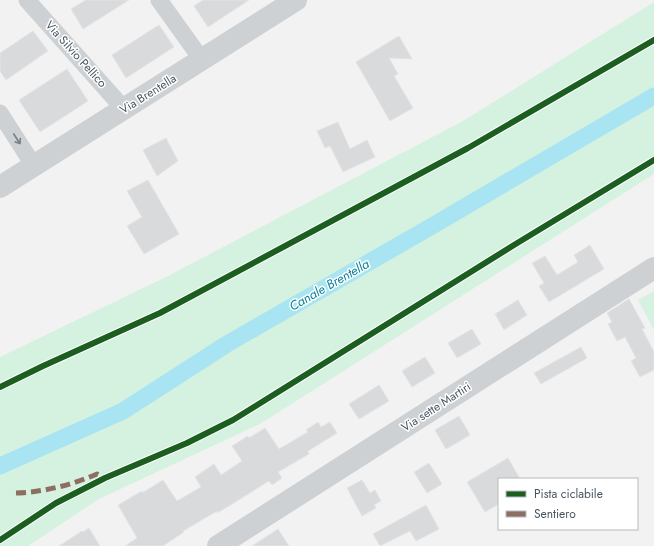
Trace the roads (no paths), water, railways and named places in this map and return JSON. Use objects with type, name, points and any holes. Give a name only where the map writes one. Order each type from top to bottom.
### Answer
[{"type":"main road","name":"Via Brentella","points":[[0,188],[296,0]]},
{"type":"main road","name":"Via sette Martiri","points":[[218,546],[654,268]]},
{"type":"street","name":"Via Silvio Pellico","points":[[27,0],[124,109]]},
{"type":"street","points":[[159,0],[202,60]]},
{"type":"street","points":[[0,113],[34,166]]},
{"type":"waterway","name":"Canale Brentella","points":[[0,466],[123,411],[227,344],[654,96]]}]
